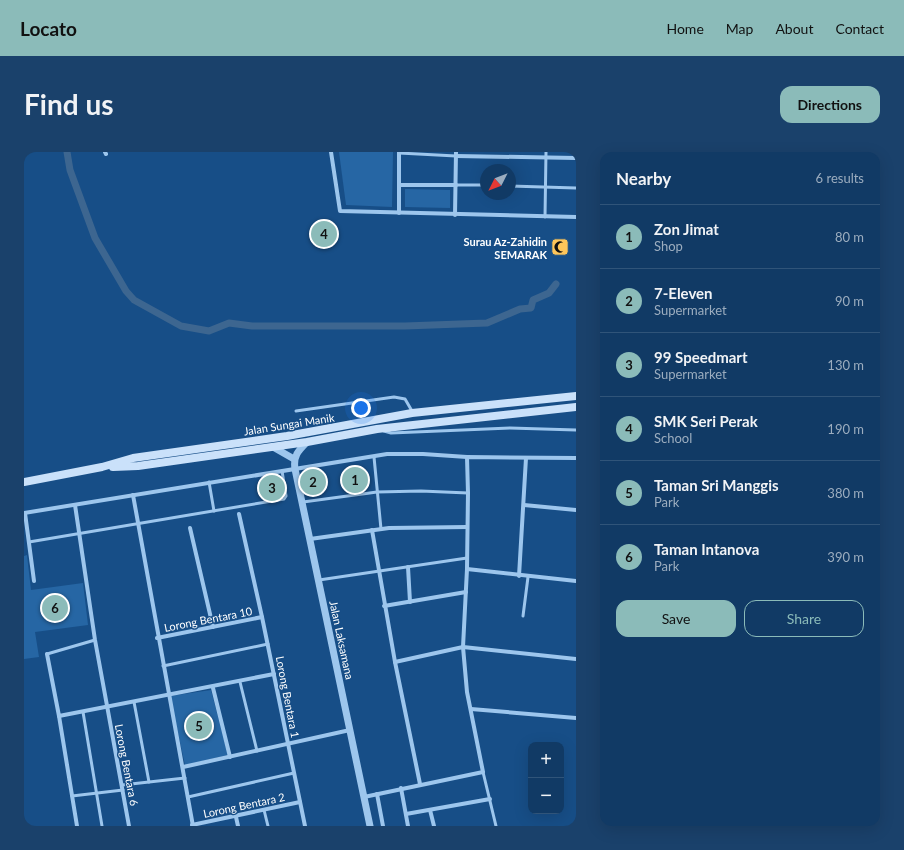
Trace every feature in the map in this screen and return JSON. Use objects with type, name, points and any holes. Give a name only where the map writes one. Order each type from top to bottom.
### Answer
[{"type":"main road","name":"Jalan Sungai Manik","points":[[24,482],[102,467],[133,458],[287,436],[412,413],[576,396]]},
{"type":"main road","name":"Jalan Sungai Manik","points":[[102,467],[138,466],[307,442],[377,429],[576,408]]},
{"type":"street","points":[[331,152],[340,211],[576,217]]},
{"type":"street","points":[[399,153],[399,213]]},
{"type":"street","points":[[455,215],[456,154],[576,158]]},
{"type":"street","points":[[399,185],[456,185]]},
{"type":"street","points":[[273,446],[294,459],[299,450],[307,442]]},
{"type":"street","points":[[34,581],[24,513],[209,482],[401,453],[467,457],[576,458]]},
{"type":"street","points":[[364,797],[420,784],[483,772],[465,680],[463,647],[467,569],[467,457]]},
{"type":"street","points":[[519,576],[526,458]]},
{"type":"street","name":"Jalan Laksamana","points":[[294,459],[370,826]]},
{"type":"street","points":[[133,495],[168,695],[193,825]]},
{"type":"street","name":"Lorong Bentara 6","points":[[75,505],[95,640],[129,826]]},
{"type":"street","points":[[524,505],[576,510]]},
{"type":"street","name":"Lorong Bentara 1","points":[[239,514],[268,644],[305,826]]},
{"type":"street","points":[[310,539],[381,529],[466,527]]},
{"type":"street","points":[[190,528],[213,627]]},
{"type":"street","points":[[372,530],[384,606],[420,784]]},
{"type":"street","points":[[24,543],[29,542]]},
{"type":"street","points":[[408,567],[410,602]]},
{"type":"street","points":[[467,569],[528,577],[576,581]]},
{"type":"street","points":[[384,606],[466,592]]},
{"type":"street","name":"Lorong Bentara 10","points":[[158,638],[262,617]]},
{"type":"street","points":[[395,662],[463,647],[576,659]]},
{"type":"street","points":[[47,654],[77,826]]},
{"type":"street","points":[[59,716],[213,688],[274,674]]},
{"type":"street","points":[[213,688],[230,757]]},
{"type":"street","points":[[470,709],[576,718]]},
{"type":"street","points":[[183,767],[350,730]]},
{"type":"street","points":[[401,788],[408,826]]},
{"type":"street","points":[[377,794],[383,826]]},
{"type":"street","points":[[406,814],[490,799]]},
{"type":"street","name":"Lorong Bentara 2","points":[[193,825],[236,817],[300,802]]},
{"type":"street","points":[[430,810],[434,826]]},
{"type":"street","points":[[236,817],[238,826]]},
{"type":"lane","points":[[545,216],[546,152]]},
{"type":"lane","points":[[399,153],[456,154]]},
{"type":"lane","points":[[456,185],[480,185]]},
{"type":"lane","points":[[516,186],[576,188]]},
{"type":"lane","points":[[296,411],[394,397],[405,399],[412,413]]},
{"type":"lane","points":[[377,429],[391,433],[510,428],[576,430]]},
{"type":"lane","points":[[374,457],[381,529]]},
{"type":"lane","points":[[29,542],[286,498],[282,471]]},
{"type":"lane","points":[[209,482],[214,510]]},
{"type":"lane","points":[[302,503],[377,492],[468,492]]},
{"type":"lane","points":[[318,580],[467,558]]},
{"type":"lane","points":[[522,616],[528,577]]},
{"type":"lane","points":[[47,654],[95,640]]},
{"type":"lane","points":[[163,666],[268,644]]},
{"type":"lane","points":[[240,682],[257,751]]},
{"type":"lane","points":[[134,702],[149,782]]},
{"type":"lane","points":[[82,712],[102,826]]},
{"type":"lane","points":[[483,772],[496,826]]},
{"type":"lane","points":[[188,797],[294,773]]},
{"type":"lane","points":[[72,796],[97,793],[149,782],[185,778]]},
{"type":"lane","points":[[264,810],[268,826]]},
{"type":"shaded area","points":[[339,152],[393,152],[392,207],[346,205]]},
{"type":"shaded area","points":[[405,189],[450,190],[450,208],[405,207]]},
{"type":"shaded area","points":[[27,555],[31,590],[83,583],[88,625],[35,632],[39,657],[24,659],[24,556]]},
{"type":"shaded area","points":[[211,690],[228,755],[185,765],[170,696]]},
{"type":"waterway","points":[[67,152],[70,170],[95,238],[126,291],[134,300],[181,326],[209,331],[229,323],[252,326],[405,326],[487,323],[520,309],[531,308],[533,300],[549,293],[556,284]]},
{"type":"place","name":"SMK Seri Perak","points":[[324,234]]},
{"type":"place","name":"Surau Az-Zahidin SEMARAK","points":[[560,247]]},
{"type":"place","name":"Zon Jimat","points":[[355,480]]},
{"type":"place","name":"7-Eleven","points":[[313,482]]},
{"type":"place","name":"99 Speedmart","points":[[272,488]]},
{"type":"place","name":"Taman Intanova","points":[[55,608]]},
{"type":"place","name":"Taman Sri Manggis","points":[[199,726]]}]
